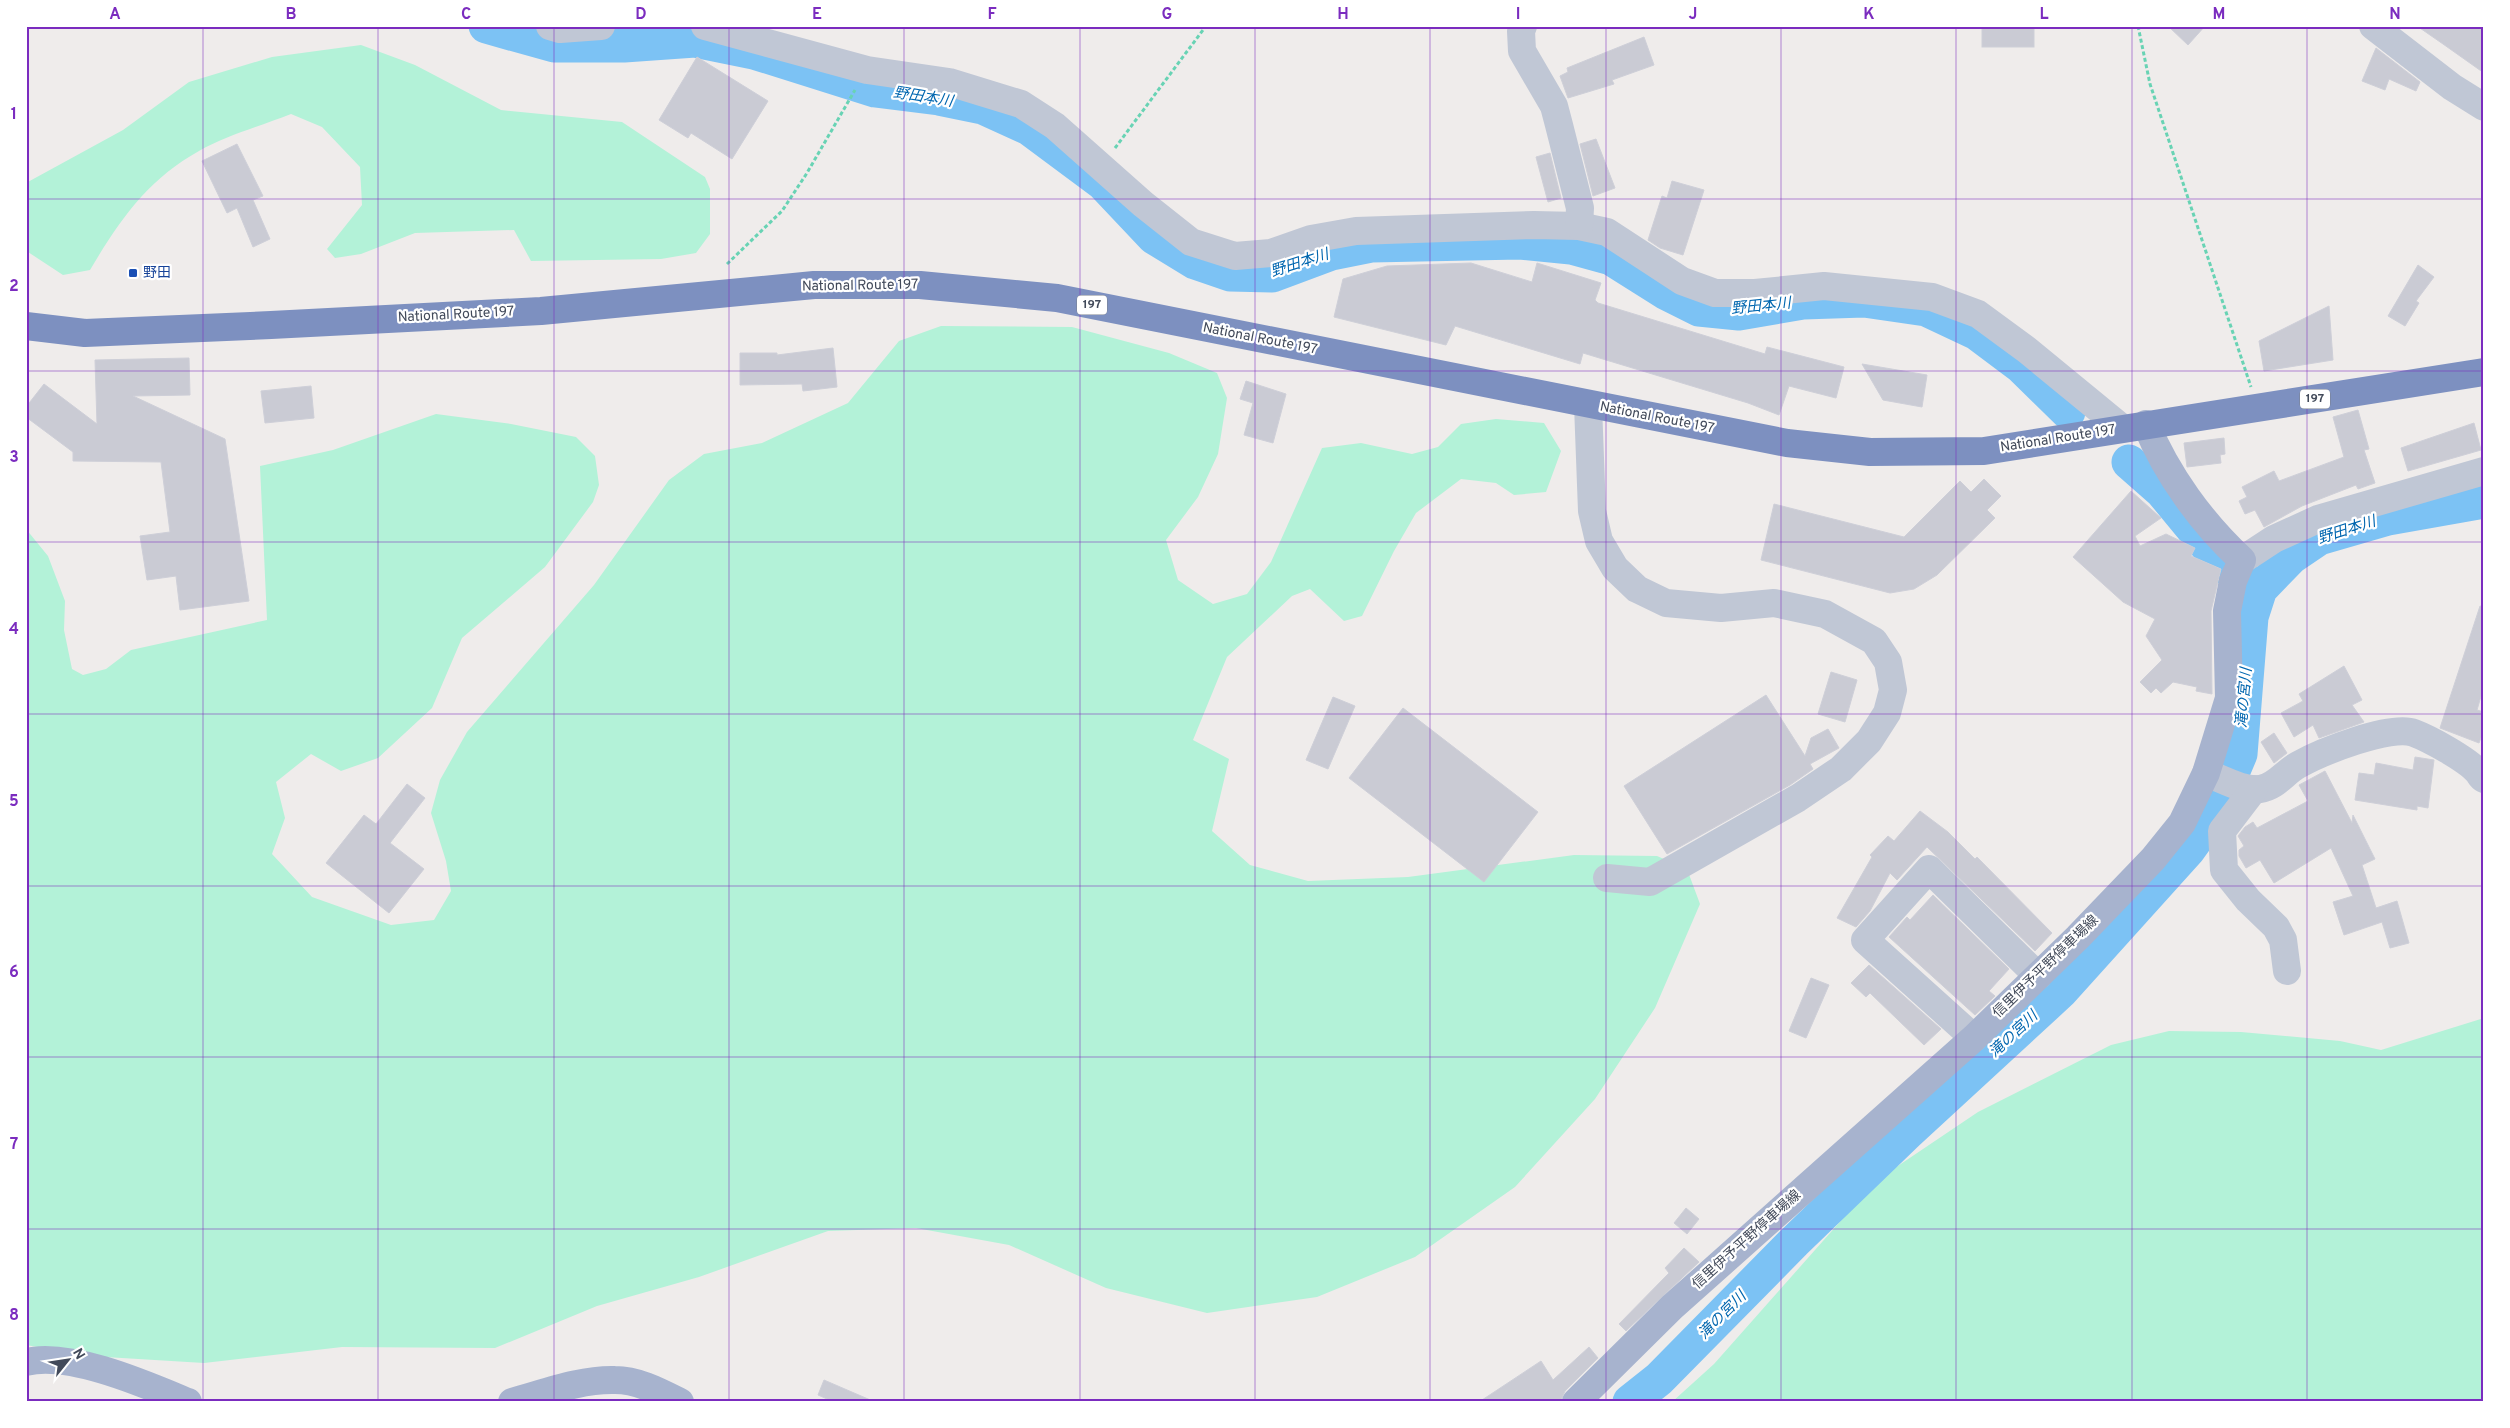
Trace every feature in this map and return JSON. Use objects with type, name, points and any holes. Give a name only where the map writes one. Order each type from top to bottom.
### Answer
[{"type":"highway","name":"National Route 197","points":[[26,326],[85,333],[271,325],[541,311],[814,285],[920,285],[1057,298],[1787,443],[1870,452],[1984,450],[2134,426],[2258,409],[2484,372]]},
{"type":"main road","points":[[2134,426],[2158,454],[2217,537],[2242,560]]},
{"type":"main road","name":"信里伊予平野停車場線","points":[[1576,1402],[1672,1307],[1974,1038],[2153,859],[2182,823],[2209,774],[2230,698],[2227,611],[2233,580],[2242,560]]},
{"type":"main road","points":[[26,1362],[64,1362],[102,1370],[188,1402]]},
{"type":"main road","points":[[512,1402],[577,1384],[615,1380],[643,1385],[680,1402]]},
{"type":"street","points":[[550,26],[560,29],[601,26]]},
{"type":"street","points":[[705,26],[867,70],[949,82],[1021,104],[1055,126],[1143,204],[1191,242],[1236,256],[1271,253],[1311,239],[1356,231],[1534,224],[1579,226],[1607,232],[1682,281],[1715,293],[1755,293],[1824,286],[1932,297],[1978,314],[2134,426]]},
{"type":"street","points":[[1523,26],[1520,31],[1522,51],[1554,106],[1580,208],[1579,226]]},
{"type":"street","points":[[1528,26],[1538,26]]},
{"type":"street","points":[[2372,26],[2452,87],[2484,108]]},
{"type":"street","points":[[1588,405],[1592,511],[1600,541],[1615,568],[1637,589],[1666,603],[1722,608],[1774,603],[1824,614],[1874,641],[1888,662],[1893,690],[1887,713],[1869,741],[1841,769],[1798,798],[1650,882],[1607,878]]},
{"type":"street","points":[[2242,560],[2274,539],[2318,518],[2484,471]]},
{"type":"street","points":[[2209,774],[2250,788],[2260,789],[2273,785],[2298,765],[2380,733],[2412,732],[2482,768]]},
{"type":"street","points":[[2250,788],[2222,831],[2224,870],[2248,900],[2276,927],[2283,940],[2287,971]]},
{"type":"street","points":[[1974,1038],[1865,940],[1929,869],[2038,976]]},
{"type":"path","points":[[1101,166],[1206,26]]},
{"type":"path","points":[[2138,26],[2150,84],[2258,409]]},
{"type":"path","points":[[727,264],[782,211],[807,173],[867,70]]},
{"type":"green space","points":[[361,45],[415,65],[501,110],[622,122],[705,177],[710,189],[710,234],[696,253],[661,259],[531,261],[514,230],[415,233],[361,254],[335,258],[327,249],[362,205],[360,167],[322,127],[291,114],[210,145],[181,162],[150,188],[136,203],[112,235],[90,270],[63,275],[28,252],[26,183],[123,130],[189,82],[272,57]]},
{"type":"green space","points":[[941,326],[1072,327],[1169,353],[1217,373],[1227,398],[1218,454],[1198,497],[1166,540],[1178,580],[1213,604],[1247,594],[1271,562],[1322,448],[1361,443],[1412,454],[1438,447],[1461,424],[1496,419],[1544,423],[1561,451],[1546,492],[1514,495],[1496,483],[1461,479],[1416,513],[1394,551],[1362,616],[1344,621],[1310,589],[1292,596],[1227,657],[1193,740],[1229,759],[1212,831],[1250,865],[1308,881],[1408,877],[1574,855],[1657,856],[1687,869],[1700,904],[1655,1008],[1595,1099],[1515,1187],[1415,1257],[1317,1297],[1207,1313],[1106,1288],[1009,1245],[916,1228],[828,1231],[699,1277],[597,1306],[495,1348],[342,1347],[204,1363],[89,1356],[26,1345],[26,529],[48,556],[65,601],[64,630],[72,669],[83,675],[106,669],[131,650],[267,620],[260,466],[333,450],[436,414],[511,424],[576,437],[595,456],[599,485],[593,502],[545,567],[462,638],[432,708],[378,758],[341,771],[311,754],[276,782],[285,818],[272,854],[312,897],[391,925],[434,920],[451,891],[446,861],[431,813],[440,780],[467,732],[594,585],[669,480],[704,454],[762,443],[848,403],[899,341]]},
{"type":"green space","points":[[2484,1018],[2484,1402],[1672,1402],[1714,1364],[1877,1180],[1978,1112],[2111,1045],[2169,1031],[2241,1032],[2340,1041],[2381,1050]]},
{"type":"building","points":[[1982,26],[2034,26],[2034,47],[1982,47]]},
{"type":"building","points":[[2168,26],[2205,26],[2188,45]]},
{"type":"building","points":[[2417,26],[2484,26],[2484,73],[2443,44]]},
{"type":"building","points":[[1644,37],[1654,65],[1612,80],[1614,84],[1568,98],[1560,76],[1568,72],[1567,68]]},
{"type":"building","points":[[2376,48],[2420,82],[2416,91],[2389,79],[2385,90],[2362,81]]},
{"type":"building","points":[[697,57],[768,101],[732,159],[691,133],[688,138],[659,120]]},
{"type":"building","points":[[1596,139],[1615,188],[1593,196],[1580,144]]},
{"type":"building","points":[[237,144],[263,196],[253,200],[270,239],[253,247],[237,208],[227,213],[202,161]]},
{"type":"building","points":[[1550,153],[1561,198],[1548,202],[1536,157]]},
{"type":"building","points":[[1672,181],[1704,190],[1683,255],[1660,248],[1648,240],[1662,196],[1667,198]]},
{"type":"building","points":[[1471,263],[1532,282],[1537,263],[1601,283],[1595,300],[1598,303],[1765,354],[1767,347],[1844,367],[1836,398],[1789,386],[1779,415],[1748,403],[1583,353],[1580,364],[1455,326],[1446,345],[1334,317],[1343,279],[1387,266]]},
{"type":"building","points":[[2418,265],[2434,277],[2416,301],[2419,303],[2405,326],[2388,316]]},
{"type":"building","points":[[2329,306],[2333,360],[2264,371],[2259,341]]},
{"type":"building","points":[[833,348],[837,387],[803,391],[802,384],[740,385],[740,353],[777,353],[777,355]]},
{"type":"building","points":[[189,358],[190,395],[133,396],[225,439],[249,601],[180,610],[176,576],[147,580],[140,536],[170,532],[161,462],[73,461],[73,452],[26,417],[26,407],[44,384],[97,424],[95,360]]},
{"type":"building","points":[[1862,364],[1927,375],[1922,407],[1883,400]]},
{"type":"building","points":[[1246,381],[1286,394],[1273,443],[1244,435],[1253,403],[1240,399]]},
{"type":"building","points":[[311,386],[314,418],[265,423],[261,391]]},
{"type":"building","points":[[2358,410],[2369,449],[2364,450],[2375,483],[2358,489],[2356,485],[2302,506],[2264,527],[2255,510],[2245,514],[2239,501],[2247,497],[2242,487],[2274,471],[2279,481],[2344,457],[2333,417]]},
{"type":"building","points":[[2474,423],[2481,450],[2408,471],[2401,448]]},
{"type":"building","points":[[2224,438],[2225,454],[2220,455],[2221,463],[2187,467],[2184,443]]},
{"type":"building","points":[[1984,479],[2001,496],[1987,510],[1995,518],[1937,575],[1914,589],[1890,593],[1761,560],[1774,504],[1904,537],[1960,481],[1971,492]]},
{"type":"building","points":[[2131,491],[2161,518],[2135,536],[2140,546],[2166,534],[2195,548],[2191,556],[2221,569],[2211,611],[2212,694],[2196,691],[2197,687],[2173,682],[2161,693],[2156,688],[2151,693],[2140,682],[2162,660],[2146,636],[2155,619],[2123,602],[2073,557]]},
{"type":"building","points":[[2480,606],[2484,607],[2484,686],[2477,710],[2484,712],[2484,730],[2479,743],[2440,728]]},
{"type":"building","points":[[2344,666],[2362,700],[2352,705],[2364,722],[2319,738],[2313,725],[2294,737],[2281,713],[2303,701],[2299,694]]},
{"type":"building","points":[[1831,672],[1857,680],[1845,722],[1818,714]]},
{"type":"building","points":[[1766,695],[1805,756],[1811,738],[1828,729],[1839,748],[1810,764],[1813,769],[1790,785],[1667,854],[1624,786]]},
{"type":"building","points":[[1333,697],[1355,706],[1328,769],[1306,760]]},
{"type":"building","points":[[1403,708],[1538,812],[1484,882],[1349,778]]},
{"type":"building","points":[[2274,733],[2287,753],[2274,763],[2261,742]]},
{"type":"building","points":[[2415,757],[2434,760],[2428,808],[2417,806],[2417,810],[2355,800],[2359,773],[2374,775],[2376,763],[2413,770]]},
{"type":"building","points":[[2325,771],[2352,823],[2353,815],[2375,859],[2362,865],[2376,908],[2397,901],[2409,943],[2390,948],[2382,922],[2344,935],[2333,902],[2353,896],[2331,848],[2274,883],[2260,860],[2246,868],[2239,856],[2239,850],[2244,846],[2238,836],[2245,827],[2253,822],[2257,828],[2308,801],[2299,785]]},
{"type":"building","points":[[407,784],[425,798],[390,843],[424,869],[389,913],[326,863],[364,815],[376,824]]},
{"type":"building","points":[[1920,811],[1948,832],[1975,859],[1977,857],[2052,933],[2035,951],[1927,847],[1897,880],[1890,873],[1870,911],[1856,927],[1837,918],[1872,857],[1870,855],[1888,836],[1894,841]]},
{"type":"building","points":[[1933,895],[2009,969],[1989,991],[1995,996],[1975,1015],[1889,937],[1907,917],[1910,920]]},
{"type":"building","points":[[1869,965],[1941,1029],[1924,1045],[1870,993],[1866,997],[1851,983]]},
{"type":"building","points":[[1811,978],[1829,985],[1806,1038],[1789,1031]]},
{"type":"building","points":[[1686,1208],[1699,1219],[1687,1234],[1674,1223]]},
{"type":"building","points":[[1684,1248],[1699,1262],[1626,1331],[1619,1324],[1669,1273],[1665,1268]]},
{"type":"building","points":[[1589,1347],[1598,1358],[1565,1391],[1560,1402],[1479,1402],[1541,1361],[1553,1380]]},
{"type":"building","points":[[824,1380],[875,1402],[834,1402],[818,1395]]},
{"type":"waterway","name":"野田本川","points":[[486,26],[554,45],[624,45],[695,40],[754,52],[875,90],[939,98],[983,107],[1029,128],[1103,183],[1154,237],[1195,262],[1230,274],[1272,275],[1331,253],[1371,245],[1520,242],[1571,247],[1611,258],[1665,292],[1699,309],[1739,313],[1803,302],[1864,300],[1926,309],[1977,333],[2021,366],[2068,412]]},
{"type":"waterway","name":"野田本川","points":[[2129,462],[2162,491],[2224,566],[2260,589]]},
{"type":"waterway","name":"滝の宮川","points":[[1630,1402],[1659,1379],[1794,1242],[1907,1133],[2060,992],[2188,850],[2216,811],[2240,754],[2251,617],[2260,589],[2291,557],[2319,538],[2388,518],[2484,501]]},
{"type":"place","name":"野田","points":[[133,273]]}]
